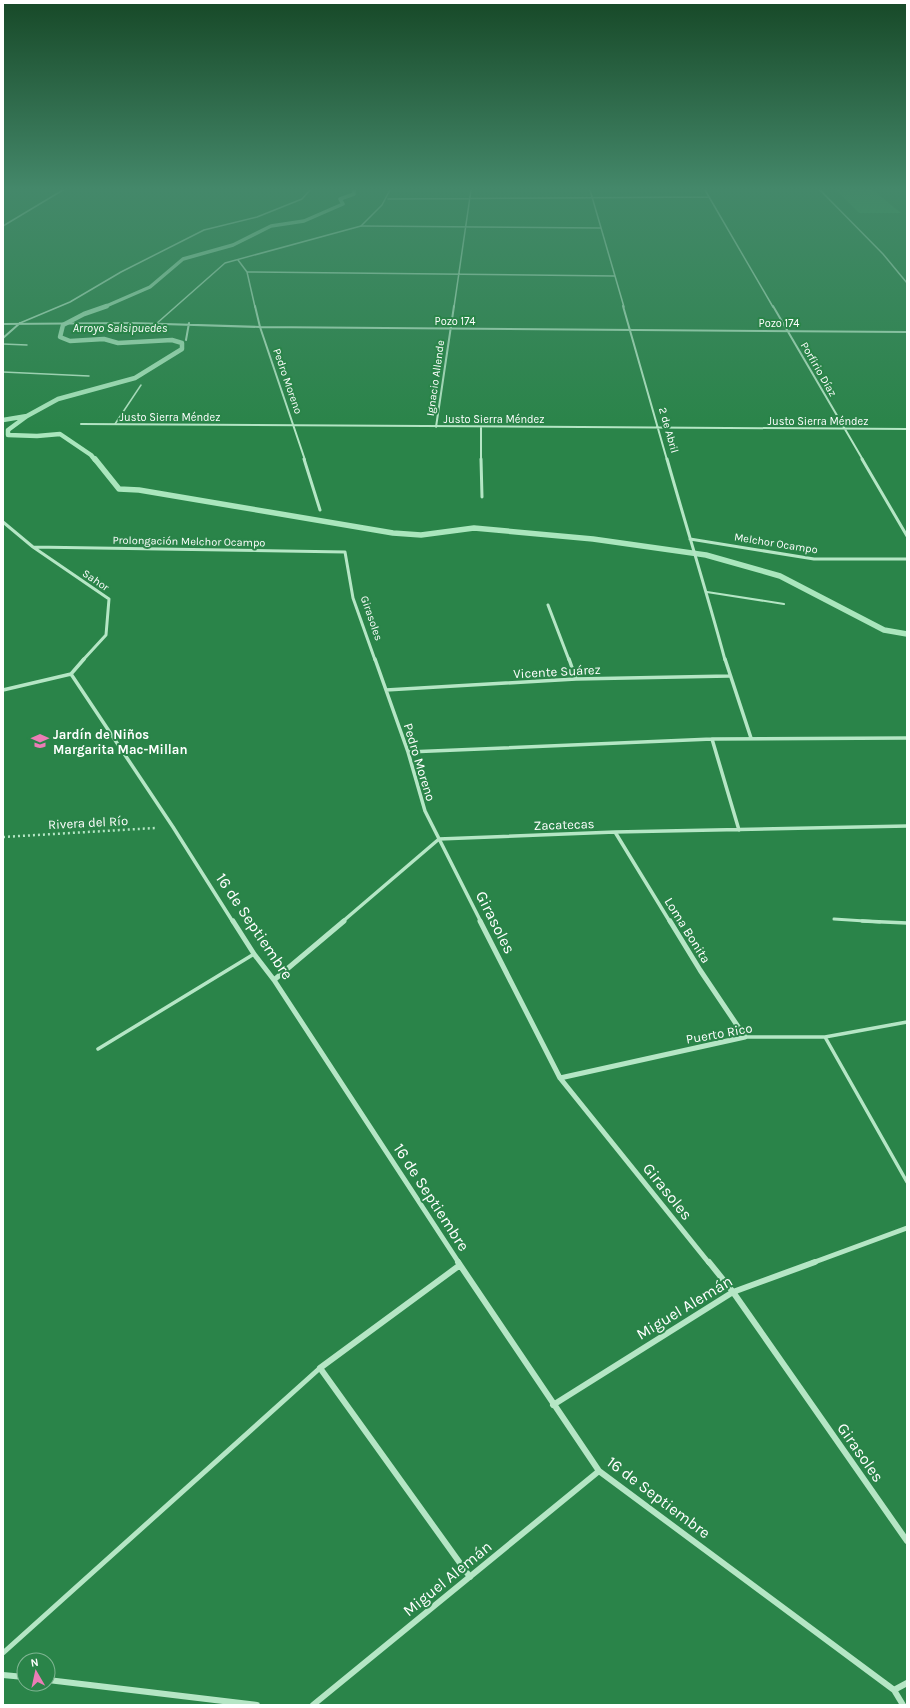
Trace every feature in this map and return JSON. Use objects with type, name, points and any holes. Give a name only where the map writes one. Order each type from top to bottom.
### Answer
[{"type":"street","name":"Ignacio Allende","points":[[436,426],[460,270]]},
{"type":"street","name":"2 de Abril","points":[[613,270],[698,567],[708,592],[729,676],[750,738]]},
{"type":"street","name":"Porfirio Díaz","points":[[752,270],[907,536]]},
{"type":"street","points":[[896,270],[907,283]]},
{"type":"street","points":[[247,272],[615,276]]},
{"type":"street","name":"Pedro Moreno","points":[[247,272],[260,328],[294,426],[320,510]]},
{"type":"street","name":"Pozo 174","points":[[3,324],[53,322],[189,324],[260,328],[907,332]]},
{"type":"street","points":[[3,338],[20,323]]},
{"type":"street","points":[[186,340],[189,324]]},
{"type":"street","name":"Justo Sierra Méndez","points":[[81,424],[907,429]]},
{"type":"street","points":[[481,427],[482,497]]},
{"type":"street","name":"Sahor","points":[[3,522],[33,547],[109,599],[106,635],[71,674]]},
{"type":"street","name":"Melchor Ocampo","points":[[690,539],[814,559],[907,559]]},
{"type":"street","name":"Prolongación Melchor Ocampo","points":[[33,547],[345,552]]},
{"type":"street","name":"Girasoles","points":[[345,552],[353,598],[386,690]]},
{"type":"street","points":[[548,605],[576,679]]},
{"type":"street","points":[[3,690],[71,674]]},
{"type":"street","name":"16 de Septiembre","points":[[71,674],[173,827],[254,954],[274,980],[460,1265],[553,1405],[599,1471],[894,1690],[903,1705]]},
{"type":"street","name":"Vicente Suárez","points":[[386,690],[576,679],[729,676]]},
{"type":"street","name":"Pedro Moreno","points":[[386,690],[408,752],[425,811],[439,839]]},
{"type":"street","points":[[408,752],[750,738],[907,738]]},
{"type":"street","points":[[712,740],[739,830]]},
{"type":"street","name":"Zacatecas","points":[[439,839],[615,832],[907,826]]},
{"type":"street","name":"Loma Bonita","points":[[615,832],[700,970],[745,1037]]},
{"type":"street","points":[[274,980],[439,839]]},
{"type":"street","name":"Girasoles","points":[[439,839],[560,1078],[733,1292],[907,1541]]},
{"type":"street","name":"Puerto Rico","points":[[560,1078],[745,1037]]},
{"type":"street","name":"Miguel Alemán","points":[[553,1405],[733,1292],[906,1229]]},
{"type":"street","points":[[460,1265],[320,1368],[470,1577]]},
{"type":"street","name":"Miguel Alemán","points":[[313,1705],[599,1471]]},
{"type":"street","points":[[3,1675],[16,1676]]},
{"type":"street","points":[[56,1681],[257,1705]]},
{"type":"street","points":[[894,1690],[907,1683]]},
{"type":"lane","points":[[20,323],[70,302],[126,270]]},
{"type":"lane","points":[[156,324],[217,270]]},
{"type":"lane","points":[[3,344],[27,345]]},
{"type":"lane","points":[[3,372],[89,376]]},
{"type":"lane","points":[[115,424],[141,386]]},
{"type":"lane","points":[[708,592],[784,604]]},
{"type":"lane","points":[[834,919],[907,923]]},
{"type":"lane","points":[[98,1049],[254,954]]},
{"type":"lane","name":"Puerto Rico","points":[[745,1037],[825,1037],[907,1022]]},
{"type":"lane","points":[[825,1037],[907,1182]]},
{"type":"lane","points":[[3,1653],[320,1368]]},
{"type":"path","name":"Rivera del Río","points":[[3,837],[173,827]]},
{"type":"waterway","name":"Arroyo Salsipuedes","points":[[104,307],[150,287],[170,270]]},
{"type":"waterway","name":"Arroyo Salsipuedes","points":[[27,416],[58,399],[135,378],[182,349],[182,343],[172,340],[118,343],[104,339],[70,341],[60,337],[63,325],[84,314],[107,306]]},
{"type":"waterway","name":"Arroyo Salsipuedes","points":[[3,420],[27,416]]},
{"type":"waterway","points":[[27,416],[8,430],[8,435],[37,436],[60,434],[91,455],[95,460]]},
{"type":"waterway","points":[[95,459],[119,489],[139,490],[393,533],[421,535],[474,528],[593,539],[706,555],[780,576],[884,630],[907,634]]},
{"type":"place","name":"Jardín de Niños Margarita Mac-Millan","points":[[40,741]]}]
